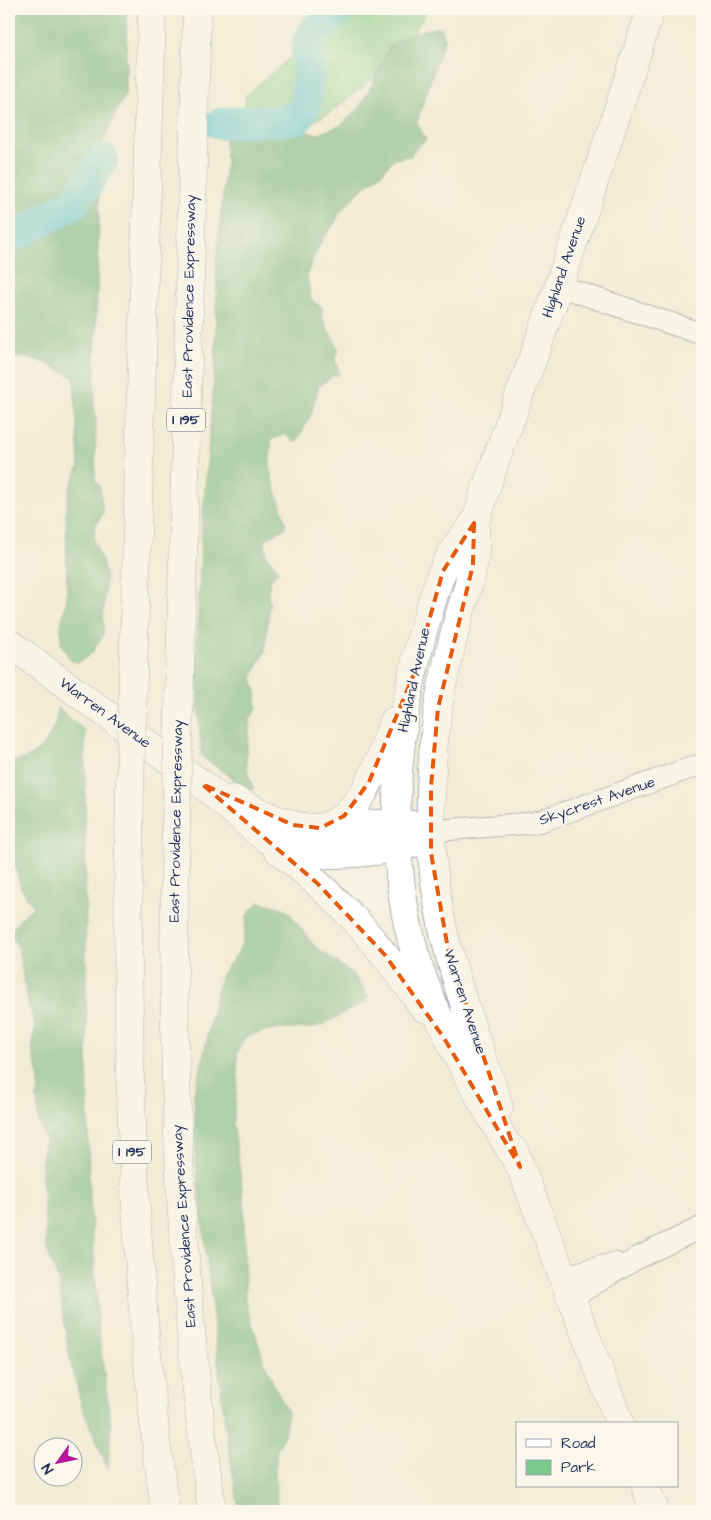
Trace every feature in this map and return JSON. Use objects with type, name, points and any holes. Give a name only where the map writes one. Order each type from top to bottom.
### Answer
[{"type":"main road","name":"I 195","points":[[152,9],[130,790],[127,973],[133,1163],[138,1248],[148,1371],[165,1511]]},
{"type":"main road","name":"East Providence Expressway","points":[[197,9],[176,823],[174,1030],[182,1229],[194,1361],[212,1511]]},
{"type":"main road","name":"Highland Avenue","points":[[397,836],[400,742],[414,674],[442,571],[456,545],[474,523],[559,286],[650,9]]},
{"type":"main road","name":"Highland Avenue","points":[[430,832],[432,771],[438,708],[449,653],[473,566],[476,544],[474,523]]},
{"type":"main road","name":"Warren Avenue","points":[[9,642],[202,784],[265,838],[293,851],[311,854],[397,836],[414,825],[430,832],[436,893],[448,949],[520,1167],[619,1422]]},
{"type":"main road","points":[[320,828],[344,816],[366,789],[414,674]]},
{"type":"main road","name":"Warren Avenue","points":[[202,784],[284,822],[302,826],[397,836]]},
{"type":"main road","name":"Warren Avenue","points":[[397,836],[405,907],[418,964],[436,1009],[475,1090],[520,1167]]},
{"type":"main road","points":[[265,838],[341,906],[373,941],[424,1008],[475,1090]]},
{"type":"main road","points":[[646,1488],[654,1511]]},
{"type":"street","points":[[559,286],[702,334]]},
{"type":"street","name":"Skycrest Avenue","points":[[430,832],[532,823],[702,764]]},
{"type":"street","points":[[567,1288],[640,1257],[702,1227]]},
{"type":"highlighted area","points":[[474,523],[473,565],[438,708],[431,787],[431,853],[448,949],[520,1167],[444,1038],[385,955],[317,883],[202,784],[293,825],[320,828],[344,816],[369,782],[414,674],[443,571]]},
{"type":"green space","points":[[9,9],[127,9],[126,92],[101,145],[94,409],[96,414],[95,479],[100,487],[103,513],[95,527],[94,541],[106,578],[104,626],[103,635],[92,653],[78,663],[70,660],[61,644],[61,625],[67,598],[66,510],[69,490],[79,466],[74,378],[43,362],[27,358],[9,357]]},
{"type":"green space","points":[[323,9],[428,9],[396,62],[330,113],[290,133],[240,142],[246,95],[311,40]]},
{"type":"green space","points":[[441,27],[445,38],[417,122],[426,140],[415,149],[411,156],[394,159],[339,214],[335,223],[324,237],[307,275],[311,300],[322,307],[322,317],[339,350],[335,360],[340,374],[333,376],[319,386],[311,415],[296,443],[285,434],[271,440],[271,471],[286,528],[265,540],[266,554],[279,571],[270,580],[268,595],[270,603],[265,652],[252,678],[256,691],[257,709],[249,720],[250,731],[246,754],[249,774],[254,789],[250,790],[201,756],[196,659],[202,523],[215,365],[217,256],[226,160],[223,109],[234,108],[257,113],[292,130],[318,134],[341,125],[359,108],[389,47],[402,38],[423,30]]},
{"type":"green space","points":[[58,708],[85,731],[89,1182],[99,1335],[111,1425],[108,1469],[82,1407],[69,1355],[58,1280],[47,1251],[41,1164],[45,1141],[38,1119],[36,1098],[39,1091],[38,1072],[32,1050],[35,1025],[27,999],[18,948],[10,932],[33,907],[21,888],[14,863],[9,854],[9,762],[26,758],[40,748],[53,730]]},
{"type":"green space","points":[[259,902],[283,908],[289,912],[314,946],[353,974],[369,998],[324,1024],[312,1028],[270,1030],[245,1037],[237,1053],[238,1078],[233,1122],[244,1201],[245,1300],[262,1355],[273,1383],[288,1412],[284,1435],[277,1451],[275,1475],[278,1511],[239,1511],[224,1419],[196,1163],[194,1093],[222,974],[238,952],[243,940],[247,915]]},
{"type":"waterway","points":[[220,124],[298,118],[306,103],[309,66],[306,53],[309,40],[316,29],[333,15],[337,9]]},
{"type":"waterway","points":[[9,234],[19,233],[74,203],[103,159]]}]
